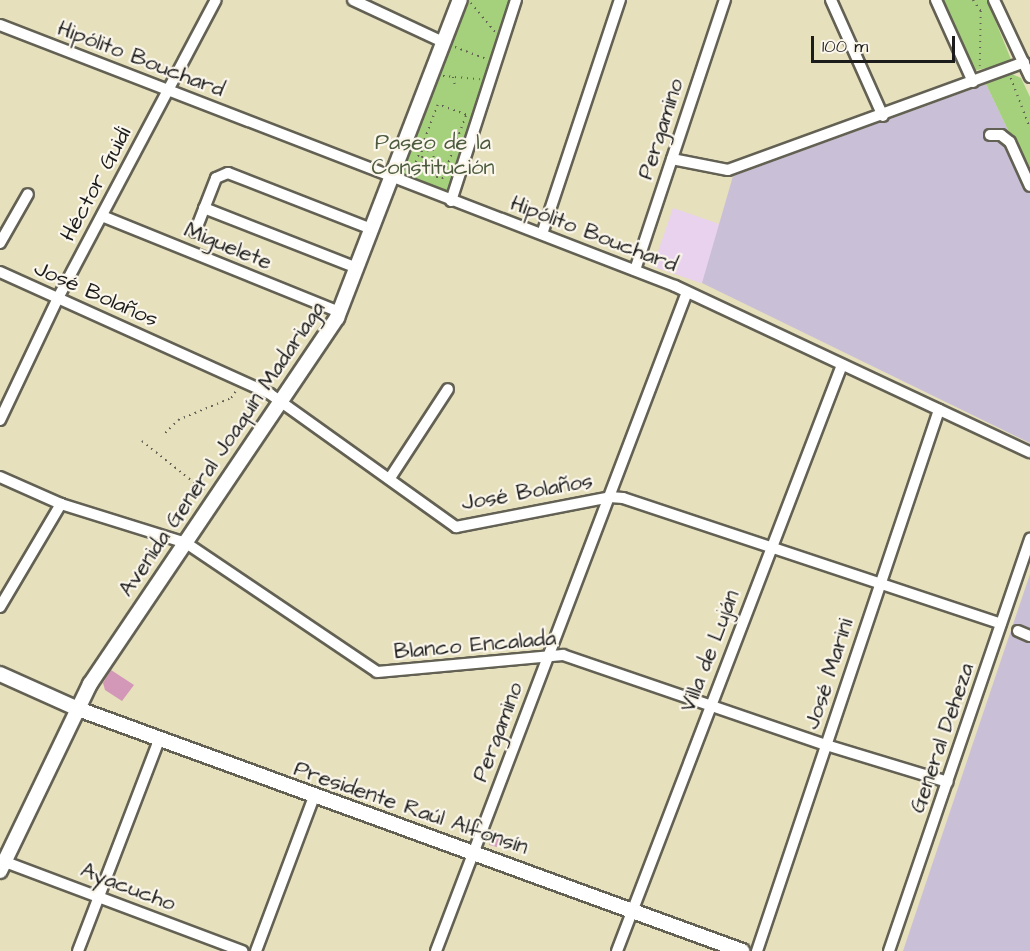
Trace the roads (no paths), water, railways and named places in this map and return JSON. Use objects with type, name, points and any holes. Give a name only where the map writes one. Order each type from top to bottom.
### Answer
[{"type":"main road","name":"Avenida General Joaquín Madariaga","points":[[1,864],[72,707],[284,402],[340,312],[372,229],[396,179],[431,74],[460,0]]},
{"type":"main road","name":"Presidente Raúl Alfonsín","points":[[0,674],[72,707],[159,740],[474,852],[742,951]]},
{"type":"main road","name":"Presidente Raúl Alfonsín","points":[[0,684],[58,706],[72,707]]},
{"type":"street","name":"Héctor Guidi","points":[[0,420],[58,298],[216,0]]},
{"type":"street","points":[[353,0],[443,42]]},
{"type":"street","points":[[450,201],[516,0]]},
{"type":"street","points":[[542,234],[620,0]]},
{"type":"street","name":"Pergamino","points":[[635,270],[725,0]]},
{"type":"street","points":[[831,0],[883,116]]},
{"type":"street","points":[[936,0],[976,81]]},
{"type":"street","points":[[994,0],[1030,77]]},
{"type":"street","name":"Hipólito Bouchard","points":[[0,25],[450,201],[635,270],[1030,452]]},
{"type":"street","points":[[672,159],[728,170],[883,116],[1024,62]]},
{"type":"street","points":[[990,135],[1001,135],[1011,142],[1030,186]]},
{"type":"street","points":[[195,232],[216,178],[228,173],[372,229]]},
{"type":"street","points":[[0,243],[28,194]]},
{"type":"street","points":[[204,208],[357,268]]},
{"type":"street","name":"Miguelete","points":[[102,216],[340,312]]},
{"type":"street","name":"José Bolaños","points":[[0,272],[284,402],[456,526],[610,497],[770,547],[1001,624]]},
{"type":"street","name":"Pergamino","points":[[436,951],[687,292]]},
{"type":"street","name":"Villa de Luján","points":[[617,951],[770,547],[842,365]]},
{"type":"street","points":[[390,478],[448,389]]},
{"type":"street","name":"José Marini","points":[[757,951],[939,410]]},
{"type":"street","name":"Blanco Encalada","points":[[0,477],[61,504],[186,543],[377,672],[549,654],[563,655],[826,745],[948,782]]},
{"type":"street","points":[[0,607],[61,504]]},
{"type":"street","name":"General Deheza","points":[[890,951],[1030,537]]},
{"type":"street","points":[[1018,631],[1030,636]]},
{"type":"street","points":[[78,951],[159,740]]},
{"type":"street","points":[[256,951],[314,797]]},
{"type":"street","name":"Ayacucho","points":[[1,864],[98,896],[242,951]]},
{"type":"park label","name":"Paseo de la Constitución","points":[[433,154]]}]
